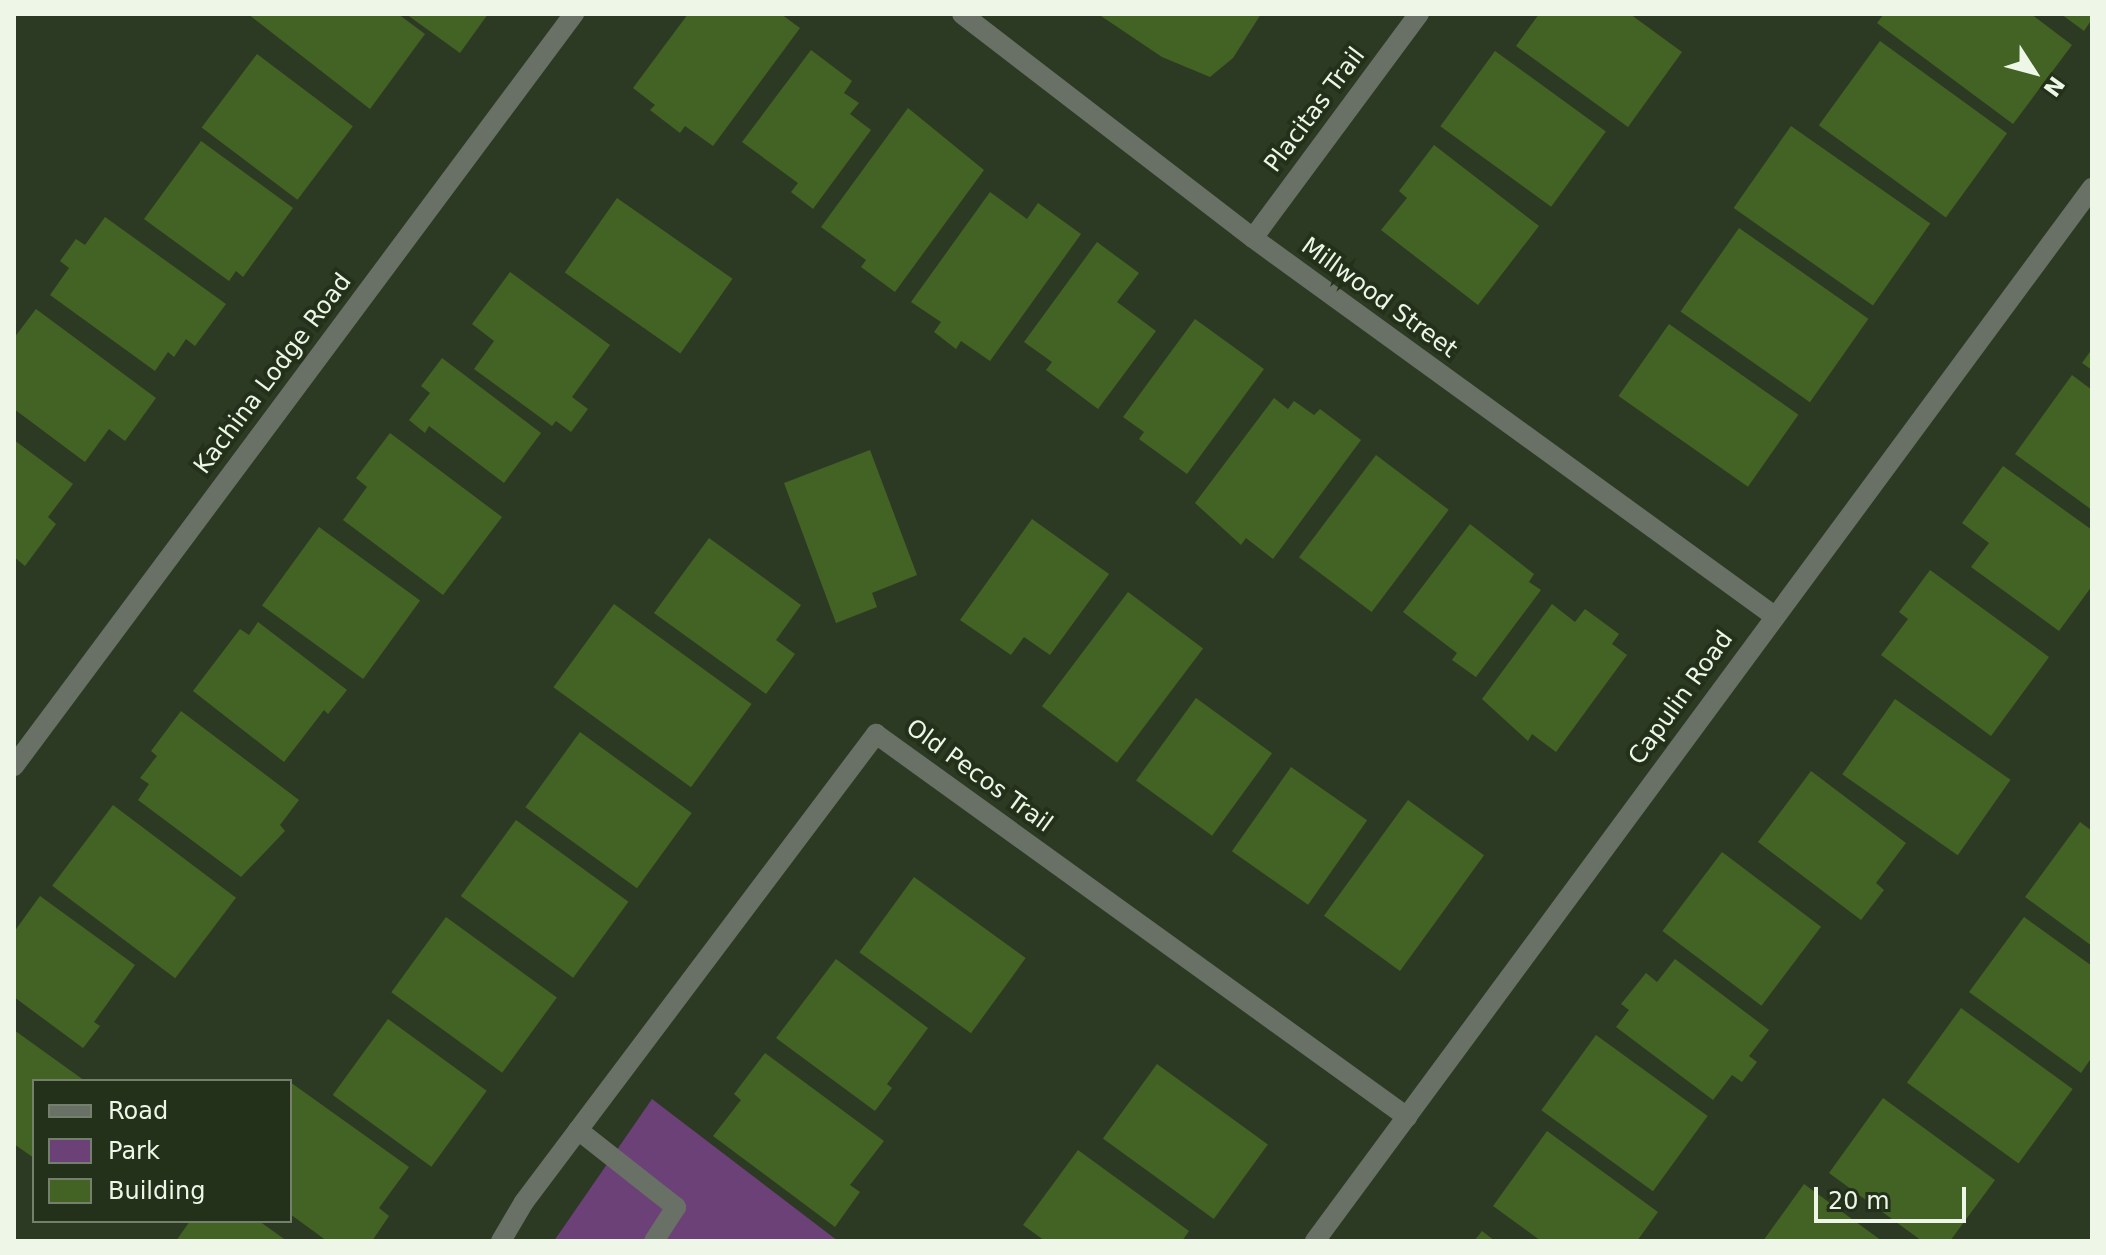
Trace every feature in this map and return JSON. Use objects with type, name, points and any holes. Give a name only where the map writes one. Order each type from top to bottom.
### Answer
[{"type":"street","name":"Kachina Lodge Road","points":[[14,766],[574,14]]},
{"type":"street","name":"Millwood Street","points":[[962,14],[1253,238],[1773,615]]},
{"type":"street","name":"Placitas Trail","points":[[1253,238],[1419,14]]},
{"type":"street","name":"Capulin Road","points":[[1315,1241],[1773,615],[2092,188]]},
{"type":"street","name":"Old Pecos Trail","points":[[501,1241],[578,1130],[876,734],[1407,1117]]},
{"type":"street","points":[[578,1130],[676,1207],[654,1241]]},
{"type":"green space","points":[[652,1099],[838,1241],[554,1241]]},
{"type":"building","points":[[248,14],[398,14],[425,34],[370,109]]},
{"type":"building","points":[[406,14],[488,14],[460,53]]},
{"type":"building","points":[[688,14],[781,14],[800,28],[713,146],[685,126],[680,133],[650,110],[655,105],[633,88]]},
{"type":"building","points":[[1098,14],[1261,14],[1233,58],[1210,77],[1162,57]]},
{"type":"building","points":[[1539,14],[1630,14],[1682,52],[1628,127],[1516,46]]},
{"type":"building","points":[[1884,14],[2031,14],[2072,45],[2013,124],[1877,23]]},
{"type":"building","points":[[2061,14],[2092,14],[2092,19],[2084,31]]},
{"type":"building","points":[[1880,41],[2007,133],[1946,217],[1819,125]]},
{"type":"building","points":[[811,50],[852,81],[844,93],[859,103],[850,114],[871,130],[813,209],[791,192],[798,183],[742,142]]},
{"type":"building","points":[[1495,51],[1606,132],[1551,207],[1440,126]]},
{"type":"building","points":[[257,54],[353,126],[297,200],[202,127]]},
{"type":"building","points":[[908,108],[984,170],[895,292],[861,267],[866,260],[821,227]]},
{"type":"building","points":[[1791,126],[1930,224],[1873,305],[1734,208]]},
{"type":"building","points":[[201,141],[293,208],[243,277],[236,271],[229,281],[144,219]]},
{"type":"building","points":[[1434,145],[1539,226],[1478,305],[1381,230],[1407,198],[1399,191]]},
{"type":"building","points":[[990,192],[1027,219],[1038,203],[1081,234],[990,361],[961,341],[956,349],[934,332],[941,322],[911,302]]},
{"type":"building","points":[[617,198],[733,279],[680,353],[565,273]]},
{"type":"building","points":[[105,217],[226,304],[195,346],[186,339],[174,357],[168,352],[155,371],[50,295],[69,268],[60,261],[76,239],[85,245]]},
{"type":"building","points":[[1739,228],[1868,319],[1810,402],[1680,312]]},
{"type":"building","points":[[1097,242],[1139,273],[1117,302],[1156,331],[1098,409],[1046,370],[1052,362],[1024,342]]},
{"type":"building","points":[[510,272],[610,345],[572,397],[588,409],[571,432],[556,421],[552,426],[474,369],[494,341],[472,324]]},
{"type":"building","points":[[36,309],[156,398],[125,441],[109,429],[85,462],[14,409],[14,338]]},
{"type":"building","points":[[1195,319],[1264,369],[1187,474],[1139,439],[1144,432],[1123,417]]},
{"type":"building","points":[[1669,324],[1798,415],[1748,487],[1619,396]]},
{"type":"building","points":[[2092,349],[2092,370],[2082,363]]},
{"type":"building","points":[[442,358],[541,433],[504,483],[429,426],[425,433],[409,420],[430,393],[421,386]]},
{"type":"building","points":[[2072,375],[2092,390],[2092,510],[2015,454]]},
{"type":"building","points":[[1274,398],[1288,409],[1294,401],[1314,415],[1320,409],[1361,440],[1273,559],[1246,538],[1241,545],[1195,503]]},
{"type":"building","points":[[390,433],[502,517],[443,595],[343,520],[367,487],[356,478]]},
{"type":"building","points":[[14,440],[73,484],[48,517],[56,524],[25,566],[14,557]]},
{"type":"building","points":[[870,450],[917,575],[872,593],[877,607],[836,623],[784,483]]},
{"type":"building","points":[[1376,455],[1449,510],[1372,612],[1299,557]]},
{"type":"building","points":[[2003,466],[2092,530],[2092,586],[2059,631],[1971,567],[1989,543],[1962,523]]},
{"type":"building","points":[[1032,519],[1109,574],[1050,655],[1024,637],[1011,655],[960,620]]},
{"type":"building","points":[[1470,524],[1534,574],[1529,582],[1541,590],[1476,677],[1452,660],[1457,653],[1403,612]]},
{"type":"building","points":[[319,527],[420,600],[363,679],[262,605]]},
{"type":"building","points":[[709,538],[801,605],[776,640],[795,654],[766,694],[654,613]]},
{"type":"building","points":[[1930,570],[2049,657],[1991,736],[1881,655],[1908,619],[1899,612]]},
{"type":"building","points":[[1128,592],[1203,649],[1117,763],[1042,706]]},
{"type":"building","points":[[614,604],[752,704],[691,787],[553,687]]},
{"type":"building","points":[[1552,604],[1575,622],[1585,609],[1619,634],[1612,644],[1627,655],[1556,752],[1532,734],[1528,741],[1482,699]]},
{"type":"building","points":[[258,622],[347,690],[328,714],[324,710],[284,762],[193,691],[240,629],[249,635]]},
{"type":"building","points":[[1196,698],[1272,753],[1212,836],[1136,781]]},
{"type":"building","points":[[1895,699],[2011,780],[1958,855],[1842,774]]},
{"type":"building","points":[[181,711],[299,800],[280,825],[285,831],[241,877],[138,800],[149,784],[140,778],[157,756],[151,751]]},
{"type":"building","points":[[580,732],[692,813],[637,888],[525,807]]},
{"type":"building","points":[[1291,767],[1367,820],[1308,905],[1232,851]]},
{"type":"building","points":[[1811,771],[1906,843],[1876,883],[1884,890],[1861,920],[1758,842]]},
{"type":"building","points":[[1408,800],[1484,855],[1400,971],[1324,916]]},
{"type":"building","points":[[113,805],[236,898],[175,978],[52,886]]},
{"type":"building","points":[[516,820],[628,902],[573,978],[461,896]]},
{"type":"building","points":[[2080,822],[2092,831],[2092,946],[2025,897]]},
{"type":"building","points":[[1722,852],[1821,927],[1761,1006],[1662,931]]},
{"type":"building","points":[[914,877],[1026,958],[971,1033],[859,952]]},
{"type":"building","points":[[40,896],[135,965],[94,1022],[100,1026],[83,1048],[14,997],[14,932]]},
{"type":"building","points":[[446,917],[557,998],[502,1073],[391,992]]},
{"type":"building","points":[[2024,917],[2092,966],[2092,1057],[2081,1073],[1969,992]]},
{"type":"building","points":[[836,959],[928,1028],[887,1084],[892,1088],[875,1111],[776,1038]]},
{"type":"building","points":[[1675,959],[1769,1030],[1749,1056],[1757,1062],[1742,1082],[1732,1075],[1713,1100],[1616,1027],[1629,1010],[1621,1004],[1646,973],[1657,982]]},
{"type":"building","points":[[1961,1008],[2073,1089],[2019,1164],[1907,1082]]},
{"type":"building","points":[[388,1019],[487,1091],[431,1167],[333,1095]]},
{"type":"building","points":[[14,1030],[82,1079],[32,1079],[32,1157],[14,1144]]},
{"type":"building","points":[[1596,1035],[1708,1116],[1653,1191],[1541,1110]]},
{"type":"building","points":[[765,1053],[884,1141],[850,1185],[860,1192],[835,1227],[713,1136],[741,1100],[734,1094]]},
{"type":"building","points":[[1157,1064],[1268,1145],[1214,1219],[1103,1138]]},
{"type":"building","points":[[292,1083],[409,1167],[379,1208],[389,1216],[372,1241],[327,1241],[292,1215]]},
{"type":"building","points":[[1883,1098],[1995,1180],[1950,1241],[1922,1241],[1829,1173]]},
{"type":"building","points":[[1547,1131],[1658,1212],[1637,1241],[1541,1241],[1493,1206]]},
{"type":"building","points":[[1078,1150],[1189,1231],[1182,1241],[1045,1241],[1023,1225]]},
{"type":"building","points":[[1804,1184],[1882,1241],[1763,1241]]},
{"type":"building","points":[[189,1223],[262,1223],[287,1241],[176,1241]]},
{"type":"building","points":[[1482,1231],[1495,1241],[1474,1241]]}]
